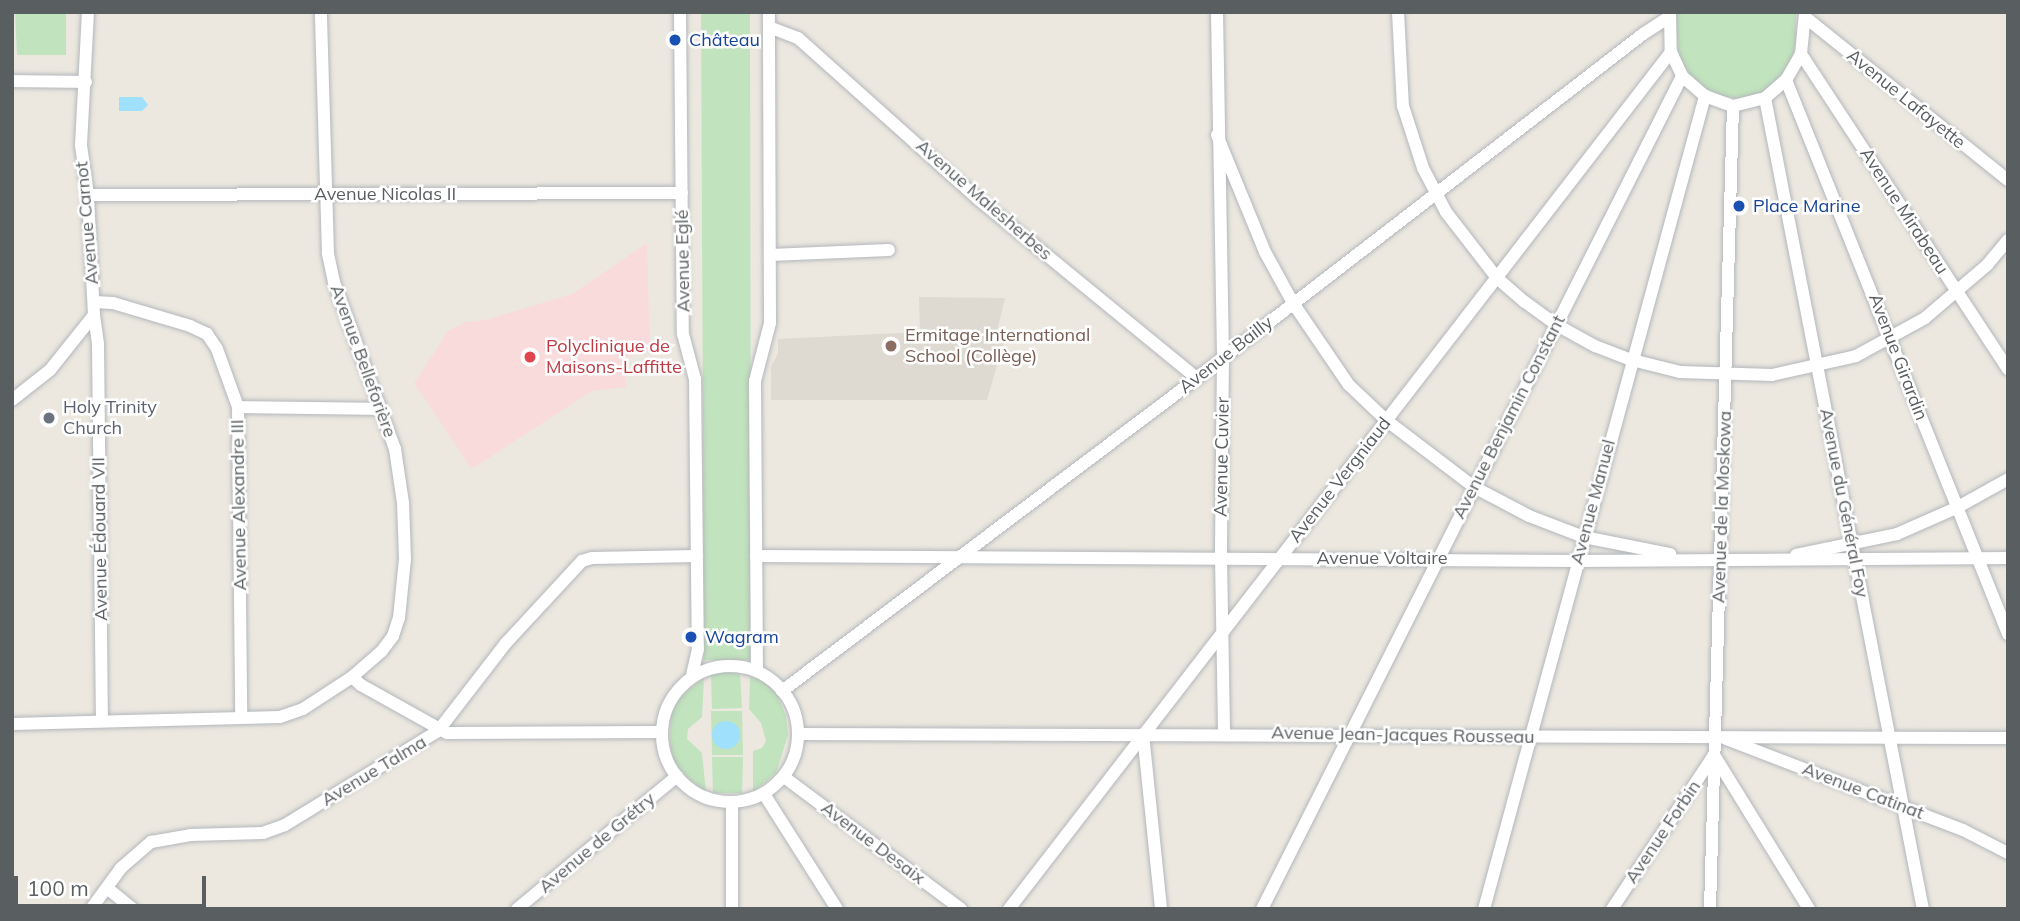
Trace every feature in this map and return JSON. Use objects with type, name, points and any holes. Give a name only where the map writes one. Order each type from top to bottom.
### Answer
[{"type":"street","name":"Avenue Carnot","points":[[88,12],[81,145],[88,195],[94,309]]},
{"type":"street","name":"Avenue Belleforière","points":[[12,723],[280,717],[303,709],[352,677],[381,652],[393,636],[399,618],[405,559],[403,503],[395,449],[334,282],[328,253],[321,12]]},
{"type":"street","name":"Avenue Eglé","points":[[680,12],[683,334],[695,379],[698,649],[692,675]]},
{"type":"street","points":[[757,671],[755,382],[770,323],[769,12]]},
{"type":"street","name":"Avenue Cuvier","points":[[1217,12],[1217,135],[1223,357],[1221,557],[1224,733]]},
{"type":"street","points":[[1398,12],[1403,106],[1423,168],[1435,194],[1469,245],[1497,278],[1555,324],[1594,346],[1632,360],[1680,372],[1772,375],[1817,368],[1856,356],[1892,339],[1925,318],[1957,292],[2008,240]]},
{"type":"street","points":[[1670,15],[1671,52],[1682,76],[1705,96],[1733,106],[1765,98],[1786,80],[1801,54],[1805,15]]},
{"type":"street","name":"Avenue Bailly","points":[[782,691],[1197,378],[1670,15]]},
{"type":"street","name":"Avenue Lafayette","points":[[1805,15],[2008,180]]},
{"type":"street","name":"Avenue Malesherbes","points":[[769,27],[798,38],[978,199],[1197,378]]},
{"type":"street","name":"Avenue Vergniaud","points":[[1009,909],[1671,52]]},
{"type":"street","name":"Avenue Mirabeau","points":[[1801,54],[2008,369]]},
{"type":"street","name":"Avenue Benjamin Constant","points":[[1262,909],[1682,76]]},
{"type":"street","name":"Avenue Girardin","points":[[1786,80],[1892,339],[2008,635]]},
{"type":"street","points":[[12,81],[86,82]]},
{"type":"street","name":"Avenue Manuel","points":[[1484,909],[1705,96]]},
{"type":"street","name":"Avenue du Général Foy","points":[[1765,98],[1923,909]]},
{"type":"street","name":"Avenue de la Moskowa","points":[[1710,909],[1733,106]]},
{"type":"street","points":[[1217,135],[1265,252],[1293,303],[1349,385],[1386,420],[1474,487],[1529,516],[1584,537],[1650,552],[1721,560],[1784,556],[1851,546],[1897,534],[1956,508],[2008,479]]},
{"type":"street","name":"Avenue Nicolas II","points":[[88,195],[682,193]]},
{"type":"street","points":[[769,255],[889,250]]},
{"type":"street","name":"Avenue Alexandre III","points":[[94,309],[113,303],[190,326],[207,334],[217,349],[238,407],[241,717]]},
{"type":"street","points":[[12,400],[50,370],[94,309]]},
{"type":"street","name":"Avenue Édouard VII","points":[[94,309],[98,344],[102,721]]},
{"type":"street","points":[[238,407],[382,409]]},
{"type":"street","name":"Avenue Talma","points":[[91,909],[121,868],[151,842],[190,835],[263,833],[285,825],[439,731],[506,643],[582,561],[592,558],[697,556]]},
{"type":"street","name":"Avenue Voltaire","points":[[756,556],[1438,558],[1577,561],[2008,558]]},
{"type":"street","points":[[709,667],[757,671],[782,691],[793,709],[799,734],[796,757],[784,777],[764,794],[732,803],[711,799],[692,790],[677,776],[665,756],[661,732],[665,710],[676,690],[692,675],[709,667]]},
{"type":"street","points":[[352,677],[439,731],[661,732]]},
{"type":"street","name":"Avenue Jean-Jacques Rousseau","points":[[799,734],[1224,733],[1349,736],[1716,735],[2008,738]]},
{"type":"street","points":[[1143,734],[1161,909]]},
{"type":"street","name":"Avenue Catinat","points":[[1716,735],[1963,830],[2008,853]]},
{"type":"street","points":[[1714,755],[1809,909]]},
{"type":"street","name":"Avenue Forbin","points":[[1612,909],[1714,755]]},
{"type":"street","name":"Avenue de Grétry","points":[[517,909],[677,776]]},
{"type":"street","name":"Avenue Desaix","points":[[784,777],[961,909]]},
{"type":"street","points":[[764,794],[837,909]]},
{"type":"street","points":[[732,803],[732,909]]},
{"type":"street","points":[[107,888],[133,909]]},
{"type":"shaded area","name":"Polyclinique de Maisons-Laffitte","points":[[647,243],[650,350],[623,359],[626,387],[592,391],[472,469],[414,383],[448,331],[466,322],[486,320],[572,294]]},
{"type":"shaded area","name":"Ermitage International School (Collège)","points":[[919,297],[1005,298],[996,336],[1005,338],[987,400],[771,400],[771,367],[778,353],[778,339],[920,332]]},
{"type":"green space","points":[[15,12],[66,12],[66,55],[17,55]]},
{"type":"green space","points":[[701,12],[750,12],[751,660],[704,660]]},
{"type":"green space","points":[[1676,12],[1796,12],[1796,45],[1789,66],[1774,84],[1755,96],[1739,99],[1713,94],[1691,79],[1683,66],[1678,51]]},
{"type":"green space","points":[[711,674],[740,674],[742,708],[712,709]]},
{"type":"green space","points":[[704,677],[702,717],[688,729],[687,739],[702,753],[706,792],[690,780],[673,761],[670,742],[671,716],[679,698]]},
{"type":"green space","points":[[750,677],[765,680],[777,694],[786,716],[788,735],[776,773],[753,792],[753,751],[762,748],[766,741],[761,723],[749,709]]},
{"type":"green space","points":[[711,711],[742,711],[743,755],[712,755]]},
{"type":"green space","points":[[712,757],[743,757],[742,793],[713,793]]},
{"type":"water","points":[[119,97],[142,97],[148,105],[142,111],[119,111]]},
{"type":"water","points":[[726,721],[736,725],[740,735],[736,745],[726,749],[716,745],[712,735],[716,725]]},
{"type":"place","name":"Château","points":[[675,40]]},
{"type":"place","name":"Place Marine","points":[[1739,206]]},
{"type":"place","name":"Ermitage International School (Collège)","points":[[891,346]]},
{"type":"place","name":"Polyclinique de Maisons-Laffitte","points":[[530,357]]},
{"type":"place","name":"Holy Trinity Church","points":[[49,418]]},
{"type":"place","name":"Wagram","points":[[691,637]]}]
